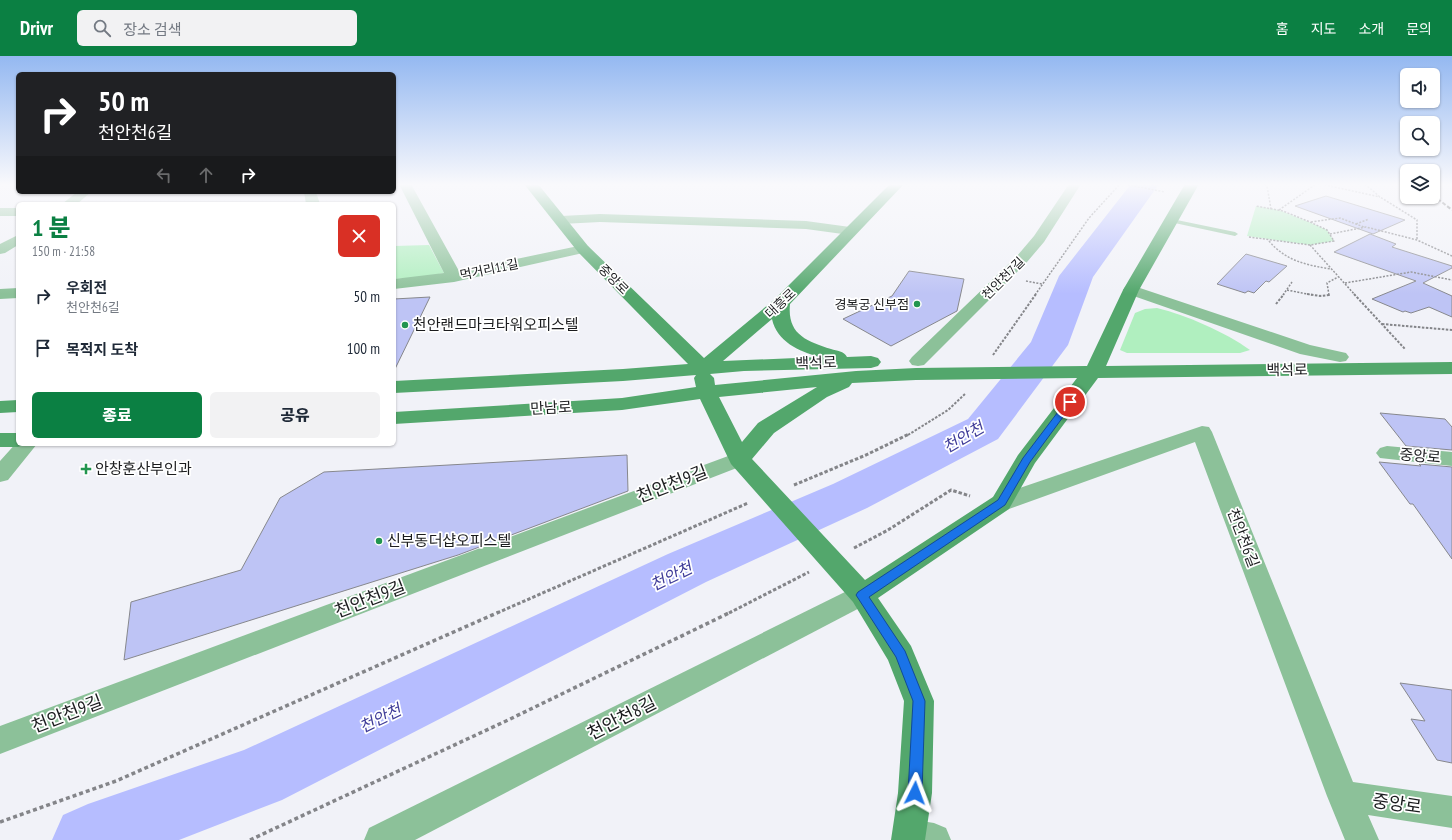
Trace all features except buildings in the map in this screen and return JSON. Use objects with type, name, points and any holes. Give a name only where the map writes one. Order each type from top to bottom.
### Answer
[{"type":"street","points":[[424,221],[454,277]]},
{"type":"street","name":"중앙로","points":[[560,221],[583,249],[703,368]]},
{"type":"street","points":[[671,221],[791,225],[850,231]]},
{"type":"street","name":"대흥로","points":[[703,368],[781,303],[860,221]]},
{"type":"street","name":"천안천7길","points":[[922,365],[1022,259],[1039,239],[1051,221]]},
{"type":"street","name":"천안천6길","points":[[1001,503],[1026,460],[1096,367],[1131,290],[1172,221]]},
{"type":"street","points":[[0,251],[16,239]]},
{"type":"street","name":"먹거리11길","points":[[396,284],[454,277],[583,249]]},
{"type":"street","points":[[0,251],[16,252]]},
{"type":"street","points":[[1131,290],[1285,351]]},
{"type":"street","points":[[0,294],[16,293]]},
{"type":"street","points":[[781,303],[779,312],[780,324],[789,335],[800,342],[816,351],[838,357],[881,362]]},
{"type":"street","name":"백석로","points":[[707,392],[856,377],[922,365],[1138,359],[1285,351],[1340,357],[1452,356]]},
{"type":"street","name":"백석로","points":[[703,368],[881,362],[922,365],[1121,372],[1452,368]]},
{"type":"street","points":[[703,368],[707,392],[739,459],[862,595],[901,655],[919,701],[915,793],[917,839]]},
{"type":"street","name":"만남로","points":[[396,387],[622,375],[703,368]]},
{"type":"street","points":[[739,459],[766,428],[820,393],[856,377]]},
{"type":"street","points":[[517,410],[536,404],[543,400],[547,393],[547,388],[541,384],[521,380]]},
{"type":"street","name":"만남로","points":[[396,418],[622,404],[707,392]]},
{"type":"street","points":[[0,407],[16,406]]},
{"type":"street","name":"천안천6길","points":[[862,595],[1001,503],[1202,432],[1342,796],[1362,840]]},
{"type":"street","points":[[0,440],[16,440]]},
{"type":"street","points":[[0,475],[25,446]]},
{"type":"street","name":"중앙로","points":[[1387,453],[1452,459]]},
{"type":"street","name":"천안천9길","points":[[0,740],[739,459]]},
{"type":"street","name":"천안천8길","points":[[381,840],[862,595]]},
{"type":"street","name":"중앙로","points":[[1342,796],[1452,812]]},
{"type":"lane","points":[[1172,221],[1235,234]]},
{"type":"path","points":[[991,358],[1087,221]]},
{"type":"path","points":[[1247,236],[1310,245],[1334,241],[1327,230],[1306,221]]},
{"type":"path","points":[[1310,222],[1321,221]]},
{"type":"path","points":[[1347,221],[1365,227],[1417,240],[1452,256]]},
{"type":"path","points":[[1356,224],[1365,221]]},
{"type":"path","points":[[1417,221],[1417,240]]},
{"type":"path","points":[[1330,234],[1365,227]]},
{"type":"path","points":[[1269,240],[1284,256],[1303,264],[1331,269]]},
{"type":"path","points":[[1310,245],[1412,357]]},
{"type":"path","points":[[1345,283],[1411,272],[1452,280]]},
{"type":"path","points":[[1287,290],[1320,296],[1329,295],[1327,283],[1338,277]]},
{"type":"path","points":[[1276,304],[1292,282]]},
{"type":"path","points":[[1382,324],[1452,330]]},
{"type":"path","points":[[793,485],[843,465],[914,432],[958,404],[968,390]]},
{"type":"path","points":[[250,840],[528,710],[834,564],[951,490],[1001,503]]},
{"type":"path","points":[[0,822],[116,781],[750,503]]},
{"type":"green space","points":[[1252,221],[1305,221],[1327,230],[1334,241],[1310,245],[1247,236]]},
{"type":"green space","points":[[429,245],[444,273],[422,277],[396,279],[396,246]]},
{"type":"green space","points":[[1157,308],[1205,325],[1240,343],[1250,350],[1240,353],[1127,353],[1120,350],[1135,313],[1145,309]]},
{"type":"waterway","name":"천안천","points":[[88,840],[258,777],[687,568],[850,496],[983,429],[1049,345],[1076,276],[1118,221]]},
{"type":"place","name":"경복궁 신부점","points":[[917,304]]},
{"type":"place","name":"천안랜드마크타워오피스텔","points":[[405,325]]},
{"type":"place","name":"안창훈산부인과","points":[[86,469]]},
{"type":"place","name":"신부동더샵오피스텔","points":[[379,541]]},
{"type":"route","points":[[915,793],[919,701],[901,655],[862,595],[1001,503],[1026,460],[1070,402]]}]
